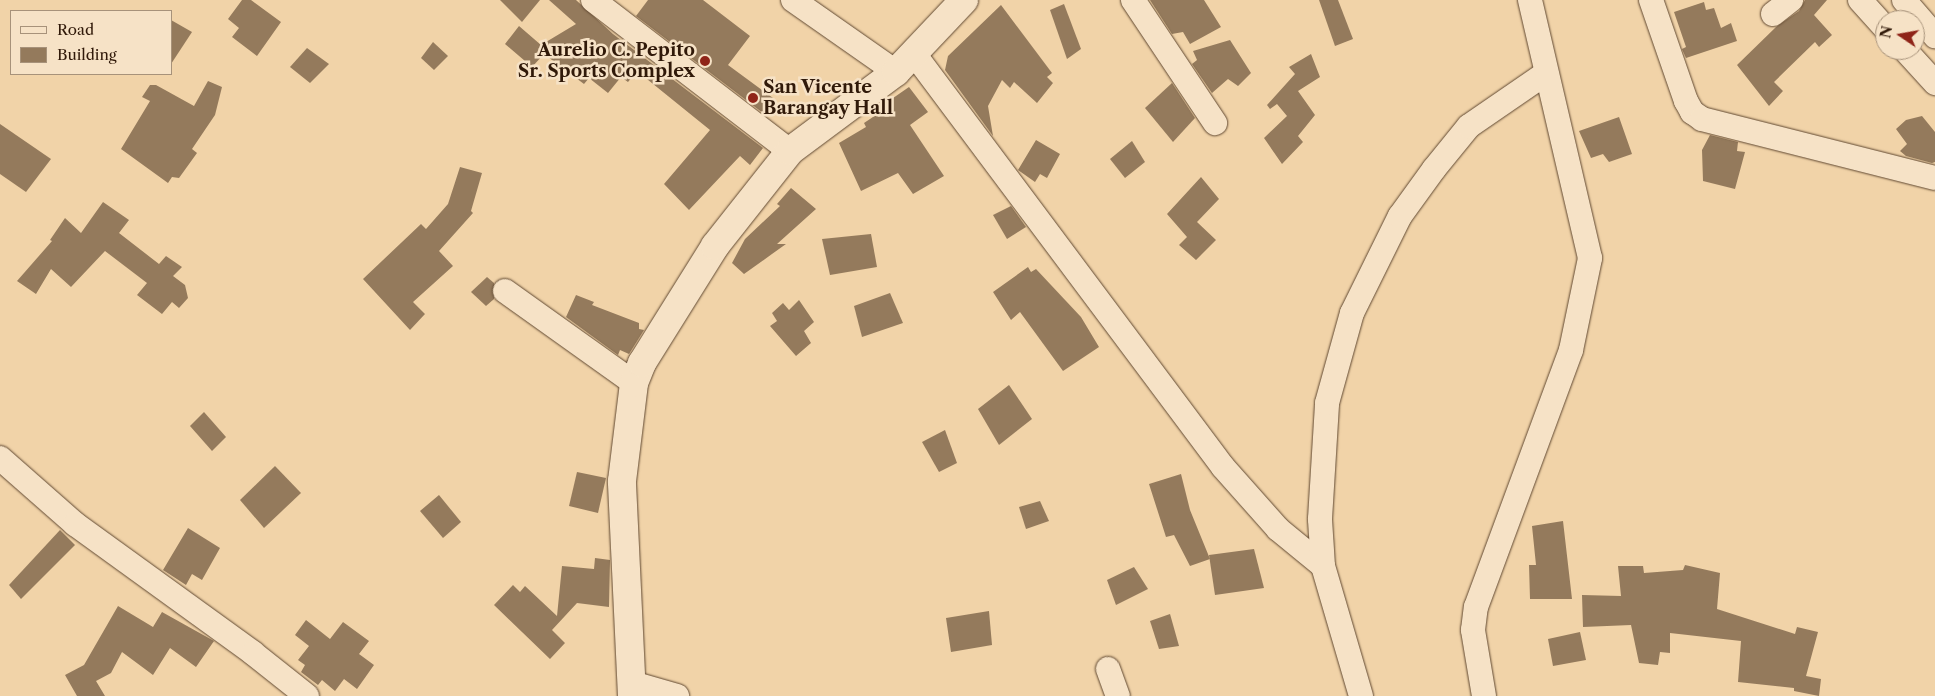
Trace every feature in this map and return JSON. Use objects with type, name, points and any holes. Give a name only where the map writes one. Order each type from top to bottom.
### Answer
[{"type":"street","points":[[593,0],[790,151]]},
{"type":"street","points":[[793,0],[906,64],[1223,466],[1278,529],[1322,566]]},
{"type":"street","points":[[677,696],[632,689],[622,481],[634,383],[642,363],[715,246],[790,151],[906,64],[964,0]]},
{"type":"street","points":[[1133,0],[1215,123]]},
{"type":"street","points":[[1484,696],[1473,630],[1476,607],[1572,350],[1590,258],[1530,0]]},
{"type":"street","points":[[1651,0],[1686,100],[1692,112],[1702,119],[1935,178]]},
{"type":"street","points":[[1860,0],[1875,17]]},
{"type":"street","points":[[1904,0],[1935,35]]},
{"type":"street","points":[[1913,60],[1935,84]]},
{"type":"street","points":[[1361,696],[1322,566],[1320,519],[1327,403],[1352,313],[1400,216],[1434,169],[1469,126],[1546,73]]},
{"type":"street","points":[[505,291],[634,383]]},
{"type":"street","points":[[0,458],[83,530],[253,653],[307,696]]},
{"type":"street","points":[[1108,669],[1113,695]]},
{"type":"building","points":[[242,0],[251,0],[281,22],[257,56],[232,37],[239,28],[228,19]]},
{"type":"building","points":[[500,0],[540,0],[522,22]]},
{"type":"building","points":[[549,0],[576,0],[613,34],[763,148],[750,165],[740,156],[689,210],[664,184],[710,130],[637,71],[628,82],[621,77],[608,93],[589,78],[584,84],[544,54],[532,67],[505,44],[519,26],[541,45],[576,24]]},
{"type":"building","name":"Aurelio C. Pepito Sr. Sports Complex","points":[[648,0],[703,0],[750,36],[728,65],[773,98],[763,113],[636,16]]},
{"type":"building","points":[[1150,0],[1204,0],[1221,27],[1190,44],[1183,32],[1172,34]]},
{"type":"building","points":[[1319,0],[1338,0],[1353,39],[1335,46]]},
{"type":"building","points":[[1805,0],[1827,0],[1814,15],[1832,35],[1819,47],[1815,42],[1774,82],[1783,91],[1769,106],[1737,65],[1776,27],[1799,11]]},
{"type":"building","points":[[1704,2],[1706,10],[1714,8],[1721,28],[1731,23],[1737,41],[1686,58],[1682,49],[1686,47],[1674,12]]},
{"type":"building","points":[[1064,4],[1081,49],[1067,59],[1050,10]]},
{"type":"building","points":[[1001,5],[1052,73],[1047,77],[1053,83],[1037,103],[1014,82],[1010,88],[1002,80],[988,106],[993,136],[945,70],[948,56]]},
{"type":"building","points":[[172,21],[192,32],[172,62]]},
{"type":"building","points":[[1230,40],[1251,73],[1238,86],[1228,79],[1212,93],[1192,64],[1197,60],[1193,51]]},
{"type":"building","points":[[433,42],[448,56],[434,70],[421,58]]},
{"type":"building","points":[[307,48],[329,64],[310,83],[290,67]]},
{"type":"building","points":[[1311,54],[1320,77],[1298,91],[1315,115],[1298,136],[1303,142],[1282,164],[1264,138],[1287,116],[1277,104],[1270,109],[1267,105],[1295,74],[1289,67]]},
{"type":"building","points":[[208,81],[222,87],[215,115],[192,149],[197,153],[179,178],[172,177],[168,183],[121,149],[150,101],[142,97],[150,85],[156,85],[194,106]]},
{"type":"building","points":[[1172,83],[1195,118],[1173,142],[1145,108]]},
{"type":"building","points":[[909,87],[928,112],[910,125],[944,176],[913,194],[898,173],[861,191],[839,143],[866,127],[864,123],[885,109],[883,105]]},
{"type":"building","points":[[1922,116],[1935,132],[1935,162],[1932,163],[1906,156],[1900,151],[1907,144],[1896,129],[1906,120]]},
{"type":"building","points":[[1619,117],[1632,154],[1609,162],[1603,154],[1591,158],[1579,131]]},
{"type":"building","points":[[0,124],[51,159],[26,192],[0,174]]},
{"type":"building","points":[[1710,135],[1738,142],[1737,151],[1745,152],[1735,189],[1703,181],[1702,150]]},
{"type":"building","points":[[1036,140],[1060,154],[1047,178],[1040,174],[1035,182],[1018,170]]},
{"type":"building","points":[[1132,141],[1145,162],[1125,178],[1110,159]]},
{"type":"building","points":[[460,167],[482,173],[471,211],[473,213],[439,251],[453,266],[413,302],[425,314],[410,330],[363,279],[421,224],[426,229],[448,204]]},
{"type":"building","points":[[1201,177],[1219,199],[1197,222],[1216,240],[1196,260],[1179,245],[1187,237],[1167,214]]},
{"type":"building","points":[[791,188],[816,209],[777,244],[786,244],[744,274],[732,263],[745,239],[780,206],[777,204]]},
{"type":"building","points":[[103,202],[129,220],[119,233],[159,264],[166,256],[182,267],[173,276],[185,285],[188,298],[179,308],[172,302],[162,314],[137,295],[147,283],[105,251],[71,287],[51,269],[36,294],[17,281],[52,241],[50,240],[65,218],[81,233]]},
{"type":"building","points":[[1011,206],[1026,227],[1007,239],[993,215]]},
{"type":"building","points":[[871,234],[877,267],[830,275],[822,239]]},
{"type":"building","points":[[1028,267],[1031,272],[1036,269],[1081,317],[1099,347],[1063,371],[1020,312],[1011,320],[993,292]]},
{"type":"building","points":[[487,277],[494,283],[494,299],[486,306],[471,292]]},
{"type":"building","points":[[890,293],[903,323],[862,337],[854,306]]},
{"type":"building","points":[[576,295],[594,302],[592,305],[639,323],[639,329],[644,330],[629,354],[620,350],[618,355],[566,317]]},
{"type":"building","points":[[799,300],[814,322],[804,331],[811,343],[796,356],[770,326],[777,321],[772,313],[783,303],[789,310]]},
{"type":"building","points":[[1009,385],[1032,419],[999,445],[978,409]]},
{"type":"building","points":[[204,412],[226,437],[212,451],[190,426]]},
{"type":"building","points":[[945,430],[957,463],[939,472],[922,442]]},
{"type":"building","points":[[275,466],[301,493],[264,528],[240,500]]},
{"type":"building","points":[[577,472],[606,478],[598,513],[569,506]]},
{"type":"building","points":[[1181,474],[1190,510],[1210,559],[1190,566],[1174,535],[1166,537],[1149,484]]},
{"type":"building","points":[[439,495],[461,522],[443,538],[420,511]]},
{"type":"building","points":[[1040,501],[1049,521],[1026,529],[1019,507]]},
{"type":"building","points":[[1563,521],[1572,599],[1530,599],[1529,565],[1536,565],[1532,526]]},
{"type":"building","points":[[188,528],[220,548],[202,580],[192,574],[186,585],[163,570]]},
{"type":"building","points":[[60,530],[75,545],[21,599],[9,585]]},
{"type":"building","points":[[1254,549],[1264,588],[1215,595],[1209,555]]},
{"type":"building","points":[[595,558],[610,560],[609,607],[577,603],[552,630],[565,643],[550,659],[494,605],[513,585],[520,592],[525,586],[557,616],[562,566],[594,569]]},
{"type":"building","points":[[1685,565],[1720,573],[1717,609],[1795,634],[1797,627],[1818,632],[1806,676],[1821,679],[1819,696],[1794,691],[1794,688],[1738,682],[1741,641],[1670,633],[1670,653],[1660,652],[1658,665],[1639,663],[1631,625],[1583,627],[1582,595],[1621,596],[1618,566],[1643,566],[1644,573],[1683,570]]},
{"type":"building","points":[[1134,567],[1148,589],[1116,605],[1107,580]]},
{"type":"building","points":[[118,606],[153,627],[162,612],[214,641],[196,667],[170,648],[153,675],[122,652],[111,673],[96,681],[105,696],[77,696],[65,675],[84,665]]},
{"type":"building","points":[[989,611],[992,645],[951,652],[946,618]]},
{"type":"building","points":[[1170,614],[1179,646],[1159,649],[1150,621]]},
{"type":"building","points":[[306,620],[330,639],[343,622],[369,641],[359,654],[374,665],[357,689],[344,679],[335,691],[322,680],[318,685],[301,672],[305,665],[298,660],[309,646],[295,635]]},
{"type":"building","points":[[1580,632],[1586,660],[1553,666],[1548,639]]},
{"type":"place","name":"Aurelio C. Pepito Sr. Sports Complex","points":[[705,61]]},
{"type":"place","name":"San Vicente Barangay Hall","points":[[753,98]]}]
